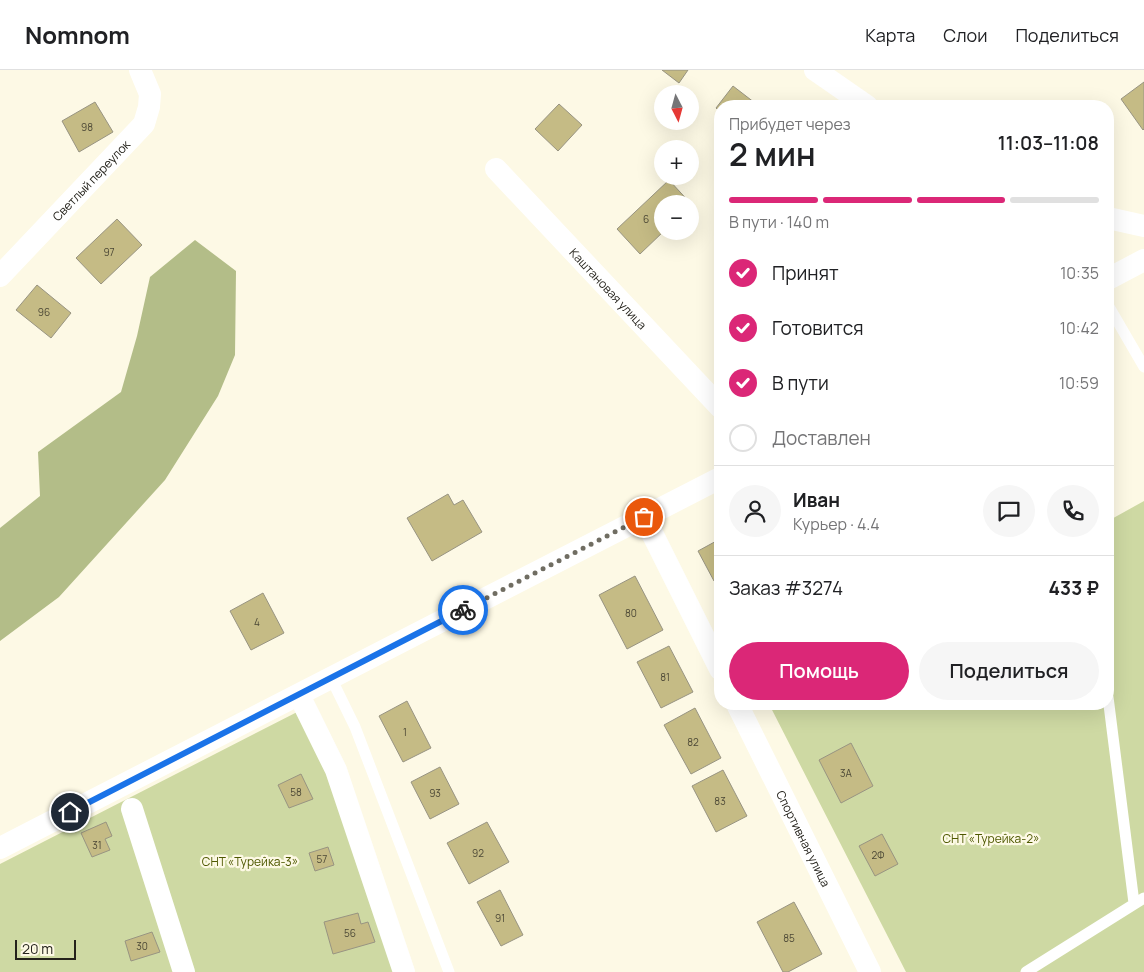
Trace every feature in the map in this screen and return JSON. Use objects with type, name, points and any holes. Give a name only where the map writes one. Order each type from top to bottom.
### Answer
[{"type":"street","name":"Светлый переулок","points":[[0,276],[144,124],[149,107],[150,94],[140,70]]},
{"type":"street","points":[[815,70],[858,100]]},
{"type":"street","name":"Каштановая улица","points":[[496,169],[714,401]]},
{"type":"street","points":[[1114,219],[1144,226]]},
{"type":"street","points":[[1114,275],[1144,260]]},
{"type":"street","points":[[0,848],[714,481]]},
{"type":"street","points":[[644,517],[714,658]]},
{"type":"street","points":[[299,694],[336,770],[404,972]]},
{"type":"street","name":"Спортивная улица","points":[[740,710],[870,972]]},
{"type":"street","points":[[132,809],[184,972]]},
{"type":"lane","points":[[1114,315],[1144,367]]},
{"type":"lane","points":[[331,678],[355,727],[449,972]]},
{"type":"lane","points":[[1026,972],[1139,901],[1110,710]]},
{"type":"green space","points":[[195,240],[236,271],[235,355],[218,396],[165,480],[59,597],[0,641],[0,528],[40,496],[38,452],[121,392],[137,336],[150,277]]},
{"type":"green space","name":"СНТ «Турейка-2»","points":[[1144,501],[1144,972],[906,972],[772,710],[1114,710],[1114,518]]},
{"type":"green space","name":"СНТ «Турейка-3»","points":[[305,708],[404,972],[0,972],[0,864]]},
{"type":"building","points":[[662,70],[688,70],[679,83]]},
{"type":"building","points":[[1144,82],[1144,129],[1143,130],[1121,99]]},
{"type":"building","points":[[733,86],[751,100],[722,100]]},
{"type":"building","points":[[95,102],[113,132],[79,152],[62,121]]},
{"type":"building","points":[[559,104],[582,125],[558,151],[535,129]]},
{"type":"building","points":[[664,185],[674,185],[683,195],[654,195],[655,240],[640,254],[617,229]]},
{"type":"building","points":[[117,219],[142,245],[101,284],[76,258]]},
{"type":"building","points":[[37,285],[71,313],[51,338],[16,310]]},
{"type":"building","points":[[448,494],[454,505],[463,500],[482,532],[432,561],[407,518]]},
{"type":"building","points":[[714,542],[714,581],[698,551]]},
{"type":"building","points":[[635,576],[663,630],[627,649],[599,595]]},
{"type":"building","points":[[263,593],[284,633],[251,650],[230,611]]},
{"type":"building","points":[[669,646],[693,692],[661,708],[637,662]]},
{"type":"building","points":[[407,701],[431,748],[403,762],[379,716]]},
{"type":"building","points":[[695,708],[721,758],[691,774],[664,725]]},
{"type":"building","points":[[851,743],[873,786],[841,803],[819,760]]},
{"type":"building","points":[[440,767],[459,804],[430,819],[411,782]]},
{"type":"building","points":[[723,770],[747,816],[716,832],[692,786]]},
{"type":"building","points":[[301,774],[313,799],[289,808],[278,785]]},
{"type":"building","points":[[106,822],[112,836],[105,839],[110,850],[92,857],[81,833]]},
{"type":"building","points":[[487,822],[509,862],[469,884],[447,843]]},
{"type":"building","points":[[882,834],[898,864],[875,876],[859,846]]},
{"type":"building","points":[[328,847],[334,865],[315,871],[309,853]]},
{"type":"building","points":[[500,890],[523,935],[501,946],[477,902]]},
{"type":"building","points":[[794,902],[822,954],[788,972],[783,972],[757,922]]},
{"type":"building","points":[[358,913],[361,924],[368,922],[375,942],[333,954],[324,922]]},
{"type":"building","points":[[152,932],[160,952],[131,961],[125,941]]},
{"type":"way so far","points":[[463,610],[644,517]]},
{"type":"route","points":[[70,812],[463,610]]}]
